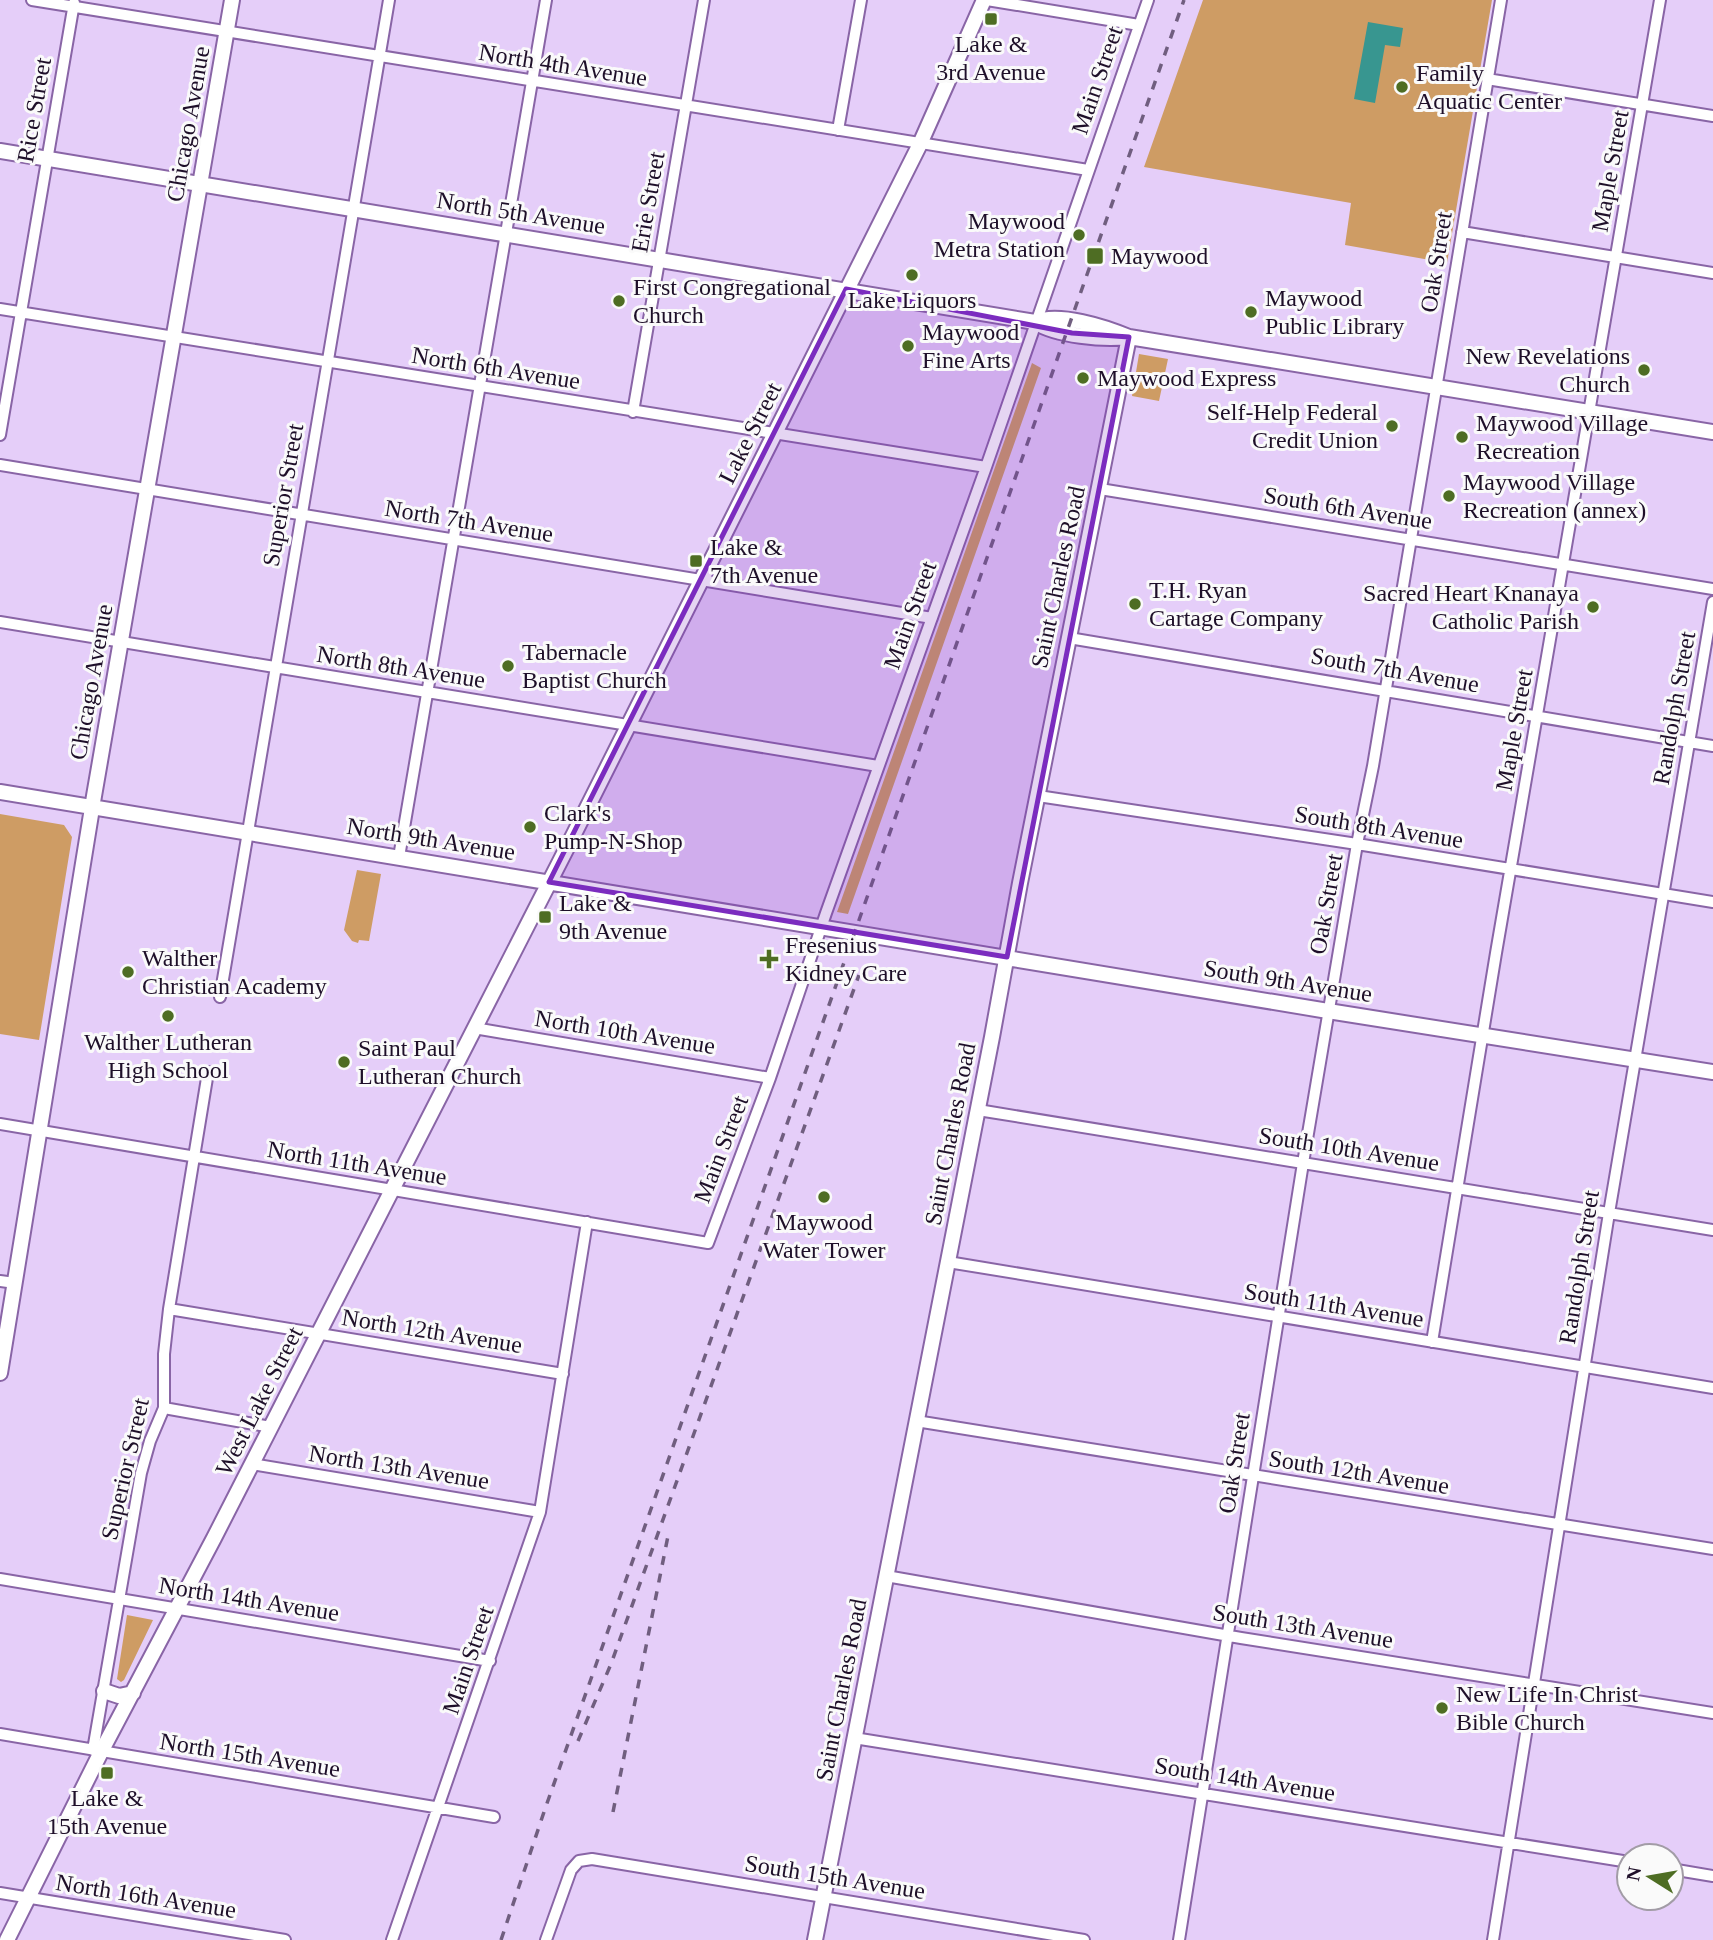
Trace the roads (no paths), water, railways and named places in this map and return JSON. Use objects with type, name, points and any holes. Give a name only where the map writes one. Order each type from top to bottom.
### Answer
[{"type":"main road","name":"Chicago Avenue","points":[[0,1373],[92,809],[232,0]]},
{"type":"main road","name":"Lake Street","points":[[549,882],[920,144],[985,0]]},
{"type":"main road","name":"North 5th Avenue","points":[[0,151],[1035,322],[1048,317],[1067,326],[1109,328],[1129,337],[1713,432]]},
{"type":"main road","name":"Saint Charles Road","points":[[815,1940],[1129,337]]},
{"type":"main road","name":"North 9th Avenue","points":[[0,792],[855,933]]},
{"type":"main road","name":"West Lake Street","points":[[7,1940],[97,1751],[133,1693],[549,882]]},
{"type":"main road","name":"South 9th Avenue","points":[[855,933],[1713,1072]]},
{"type":"main road","points":[[104,1691],[119,1696],[133,1693]]},
{"type":"street","name":"North 4th Avenue","points":[[32,0],[74,3],[227,32],[1088,170]]},
{"type":"street","name":"Superior Street","points":[[220,997],[389,0]]},
{"type":"street","points":[[399,857],[546,0]]},
{"type":"street","name":"Erie Street","points":[[633,412],[704,0]]},
{"type":"street","points":[[838,130],[861,0]]},
{"type":"street","points":[[985,0],[1139,25]]},
{"type":"street","name":"Main Street","points":[[708,1243],[770,1078],[1148,0]]},
{"type":"street","name":"Oak Street","points":[[1179,1940],[1328,1011],[1501,0]]},
{"type":"street","name":"Maple Street","points":[[1432,1342],[1660,0]]},
{"type":"street","name":"Rice Street","points":[[0,435],[74,3]]},
{"type":"street","points":[[1487,79],[1713,116]]},
{"type":"street","points":[[1462,232],[1713,273]]},
{"type":"street","name":"North 6th Avenue","points":[[0,309],[986,467]]},
{"type":"street","name":"North 7th Avenue","points":[[0,465],[932,618]]},
{"type":"street","name":"South 6th Avenue","points":[[1100,489],[1713,589]]},
{"type":"street","name":"Randolph Street","points":[[1493,1940],[1609,1213],[1713,602]]},
{"type":"street","name":"North 8th Avenue","points":[[0,622],[120,644],[878,766]]},
{"type":"street","name":"South 7th Avenue","points":[[1069,638],[1713,746]]},
{"type":"street","name":"South 8th Avenue","points":[[1038,796],[1713,902]]},
{"type":"street","name":"North 10th Avenue","points":[[474,1028],[770,1078]]},
{"type":"street","name":"Superior Street","points":[[97,1751],[104,1691],[141,1473],[150,1441],[164,1408],[164,1354],[169,1309],[208,1072]]},
{"type":"street","name":"South 10th Avenue","points":[[978,1110],[1713,1230]]},
{"type":"street","name":"North 11th Avenue","points":[[0,1125],[708,1243]]},
{"type":"street","name":"Main Street","points":[[392,1940],[491,1661],[540,1512],[587,1223]]},
{"type":"street","name":"South 11th Avenue","points":[[948,1262],[1713,1388]]},
{"type":"street","points":[[0,1280],[15,1283]]},
{"type":"street","name":"North 12th Avenue","points":[[169,1309],[563,1374]]},
{"type":"street","points":[[164,1408],[271,1427]]},
{"type":"street","name":"South 12th Avenue","points":[[916,1422],[1713,1549]]},
{"type":"street","name":"North 13th Avenue","points":[[252,1464],[540,1512]]},
{"type":"street","name":"South 13th Avenue","points":[[886,1576],[1227,1636],[1713,1713]]},
{"type":"street","name":"North 14th Avenue","points":[[0,1579],[491,1661]]},
{"type":"street","name":"North 15th Avenue","points":[[0,1734],[494,1817]]},
{"type":"street","name":"South 14th Avenue","points":[[855,1738],[1615,1860]]},
{"type":"street","name":"South 15th Avenue","points":[[546,1940],[571,1870],[579,1861],[592,1859],[1084,1940]]},
{"type":"street","points":[[1685,1872],[1713,1877]]},
{"type":"street","name":"North 16th Avenue","points":[[0,1893],[285,1940]]},
{"type":"railway","points":[[501,1940],[1184,0]]},
{"type":"railway","points":[[578,1741],[611,1664],[859,975]]},
{"type":"railway","points":[[613,1812],[669,1531]]},
{"type":"place","name":"Lake & 3rd Avenue","points":[[991,19]]},
{"type":"place","name":"Family Aquatic Center","points":[[1402,87]]},
{"type":"place","name":"Maywood Metra Station","points":[[1079,235]]},
{"type":"place","name":"Maywood","points":[[1095,256]]},
{"type":"place","name":"Lake Liquors","points":[[912,275]]},
{"type":"place","name":"First Congregational Church","points":[[619,301]]},
{"type":"place","name":"Maywood Public Library","points":[[1251,312]]},
{"type":"place","name":"Maywood Fine Arts","points":[[908,346]]},
{"type":"place","name":"New Revelations Church","points":[[1644,370]]},
{"type":"place","name":"Maywood Express","points":[[1083,378]]},
{"type":"place","name":"Self-Help Federal Credit Union","points":[[1392,426]]},
{"type":"place","name":"Maywood Village Recreation","points":[[1462,437]]},
{"type":"place","name":"Maywood Village Recreation (annex)","points":[[1449,496]]},
{"type":"place","name":"Lake & 7th Avenue","points":[[696,561]]},
{"type":"place","name":"T.H. Ryan Cartage Company","points":[[1135,604]]},
{"type":"place","name":"Sacred Heart Knanaya Catholic Parish","points":[[1593,607]]},
{"type":"place","name":"Tabernacle Baptist Church","points":[[508,666]]},
{"type":"place","name":"Clark's Pump-N-Shop","points":[[530,827]]},
{"type":"place","name":"Lake & 9th Avenue","points":[[545,917]]},
{"type":"place","name":"Fresenius Kidney Care","points":[[769,959]]},
{"type":"place","name":"Walther Christian Academy","points":[[128,972]]},
{"type":"place","name":"Walther Lutheran High School","points":[[168,1016]]},
{"type":"place","name":"Saint Paul Lutheran Church","points":[[344,1062]]},
{"type":"place","name":"Maywood Water Tower","points":[[824,1197]]},
{"type":"place","name":"New Life In Christ Bible Church","points":[[1442,1708]]},
{"type":"place","name":"Lake & 15th Avenue","points":[[107,1773]]}]
